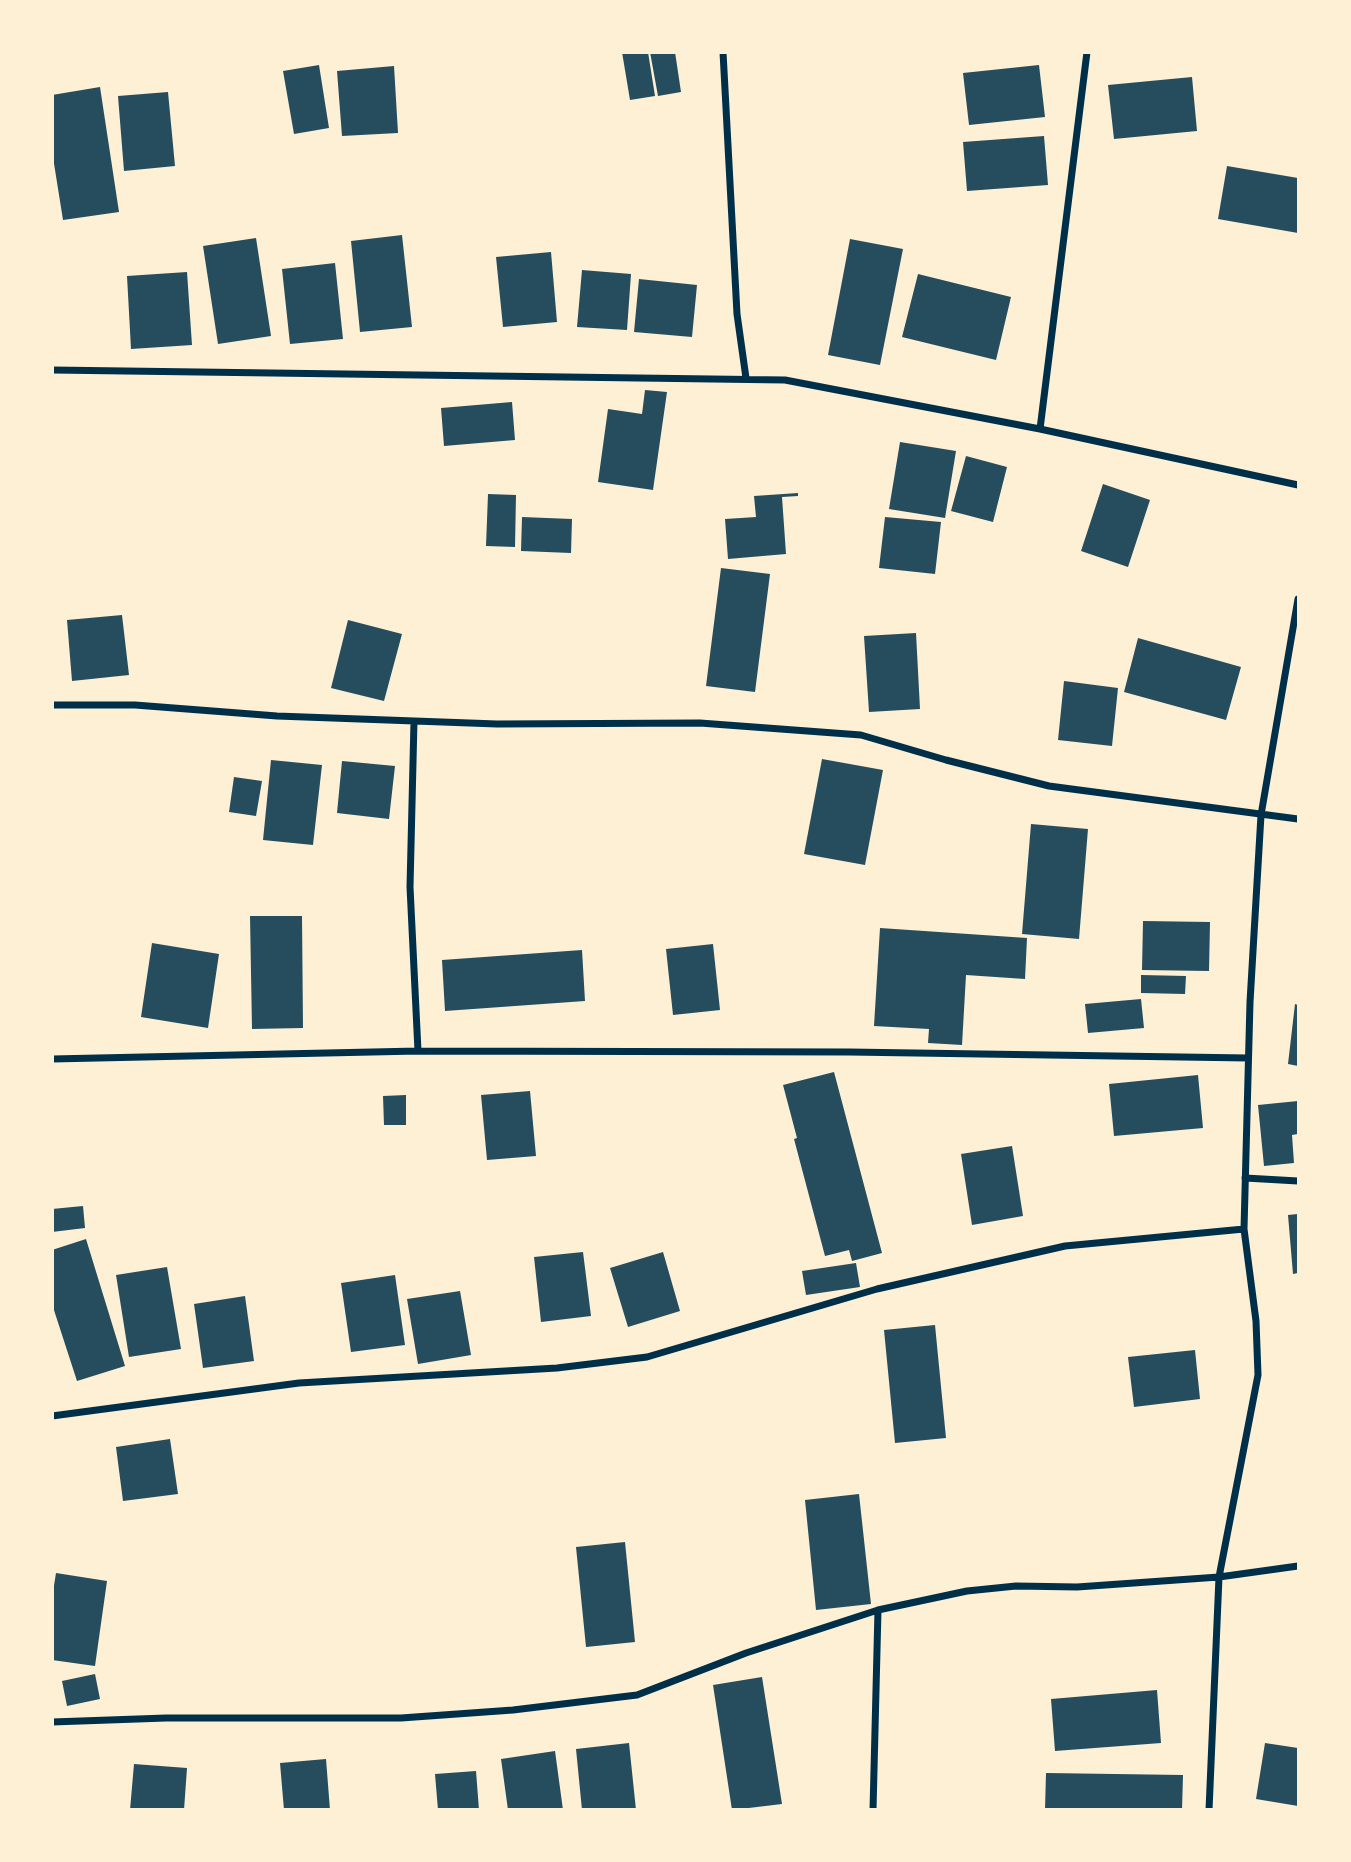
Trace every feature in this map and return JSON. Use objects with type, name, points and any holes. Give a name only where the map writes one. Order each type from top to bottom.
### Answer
[{"type":"street","points":[[723,52],[737,314],[746,379]]},
{"type":"street","points":[[1040,429],[1087,52]]},
{"type":"street","points":[[52,370],[785,380],[843,389],[1040,429],[1298,485]]},
{"type":"street","points":[[1209,1810],[1219,1577],[1258,1375],[1255,1321],[1244,1229],[1248,1058],[1261,815],[1298,600]]},
{"type":"street","points":[[52,705],[135,705],[277,716],[497,724],[701,723],[861,735],[1049,786],[1298,819]]},
{"type":"street","points":[[414,721],[410,887],[418,1051]]},
{"type":"street","points":[[52,1059],[418,1051],[849,1052],[1248,1058]]},
{"type":"street","points":[[1245,1178],[1298,1181]]},
{"type":"street","points":[[52,1416],[299,1383],[557,1368],[647,1357],[877,1289],[1065,1246],[1244,1229]]},
{"type":"street","points":[[52,1722],[166,1718],[401,1718],[513,1710],[637,1695],[746,1653],[878,1610],[967,1591],[1016,1586],[1077,1587],[1219,1577],[1298,1566]]},
{"type":"street","points":[[873,1810],[878,1610]]},
{"type":"building","points":[[622,52],[648,52],[655,96],[630,100]]},
{"type":"building","points":[[650,52],[675,52],[681,92],[658,96]]},
{"type":"building","points":[[319,65],[329,128],[294,134],[283,71]]},
{"type":"building","points":[[1039,65],[1045,117],[969,125],[963,73]]},
{"type":"building","points":[[394,66],[398,133],[342,136],[337,71]]},
{"type":"building","points":[[1192,77],[1197,131],[1114,139],[1108,85]]},
{"type":"building","points":[[100,87],[119,212],[63,220],[52,151],[52,95]]},
{"type":"building","points":[[168,92],[175,166],[124,171],[118,96]]},
{"type":"building","points":[[1044,136],[1048,185],[967,191],[963,142]]},
{"type":"building","points":[[1227,166],[1298,178],[1298,233],[1218,219]]},
{"type":"building","points":[[402,235],[412,327],[360,332],[351,241]]},
{"type":"building","points":[[256,238],[271,336],[218,344],[203,246]]},
{"type":"building","points":[[850,239],[903,249],[880,365],[828,355]]},
{"type":"building","points":[[551,252],[557,322],[503,327],[496,257]]},
{"type":"building","points":[[335,263],[343,339],[290,344],[282,269]]},
{"type":"building","points":[[582,270],[631,274],[627,330],[577,327]]},
{"type":"building","points":[[187,272],[192,345],[131,349],[127,276]]},
{"type":"building","points":[[918,274],[1011,297],[996,360],[902,337]]},
{"type":"building","points":[[639,279],[697,285],[692,337],[634,332]]},
{"type":"building","points":[[645,390],[667,392],[653,490],[598,482],[608,409],[642,414]]},
{"type":"building","points":[[512,402],[515,440],[444,446],[441,408]]},
{"type":"building","points":[[900,442],[956,451],[945,518],[889,509]]},
{"type":"building","points":[[966,456],[1007,467],[993,522],[951,511]]},
{"type":"building","points":[[1103,484],[1150,500],[1128,567],[1081,551]]},
{"type":"building","points":[[798,493],[798,496],[782,497],[786,554],[728,559],[725,519],[756,517],[754,496]]},
{"type":"building","points":[[488,494],[516,495],[515,547],[486,546]]},
{"type":"building","points":[[522,517],[572,519],[571,553],[521,551]]},
{"type":"building","points":[[885,517],[941,522],[935,574],[879,568]]},
{"type":"building","points":[[721,568],[770,574],[755,692],[706,686]]},
{"type":"building","points":[[122,615],[129,675],[72,681],[67,620]]},
{"type":"building","points":[[348,620],[402,634],[384,701],[331,688]]},
{"type":"building","points":[[916,633],[920,709],[869,712],[864,636]]},
{"type":"building","points":[[1138,638],[1241,667],[1226,720],[1124,692]]},
{"type":"building","points":[[1064,681],[1118,688],[1112,746],[1058,740]]},
{"type":"building","points":[[822,759],[883,770],[865,865],[804,854]]},
{"type":"building","points":[[271,760],[322,765],[313,845],[263,840]]},
{"type":"building","points":[[342,761],[395,766],[389,819],[337,813]]},
{"type":"building","points":[[234,777],[262,781],[256,816],[229,812]]},
{"type":"building","points":[[1031,824],[1088,829],[1079,939],[1022,934]]},
{"type":"building","points":[[250,916],[302,916],[303,1028],[252,1029]]},
{"type":"building","points":[[1143,921],[1210,922],[1209,971],[1142,970]]},
{"type":"building","points":[[880,928],[1027,938],[1025,979],[966,975],[962,1045],[928,1043],[929,1029],[874,1026]]},
{"type":"building","points":[[152,943],[219,954],[208,1028],[141,1017]]},
{"type":"building","points":[[713,944],[720,1010],[673,1015],[666,949]]},
{"type":"building","points":[[582,950],[585,1001],[445,1011],[442,960]]},
{"type":"building","points":[[1141,975],[1186,976],[1185,994],[1141,993]]},
{"type":"building","points":[[1141,999],[1144,1028],[1088,1033],[1085,1004]]},
{"type":"building","points":[[1295,1004],[1298,1005],[1298,1066],[1288,1064]]},
{"type":"building","points":[[834,1072],[882,1253],[852,1261],[849,1250],[825,1256],[794,1139],[797,1138],[783,1085]]},
{"type":"building","points":[[1198,1075],[1203,1128],[1114,1136],[1109,1084]]},
{"type":"building","points":[[530,1091],[536,1156],[487,1160],[481,1095]]},
{"type":"building","points":[[406,1095],[406,1125],[384,1125],[383,1096]]},
{"type":"building","points":[[1298,1101],[1298,1134],[1292,1135],[1294,1163],[1264,1166],[1258,1105]]},
{"type":"building","points":[[1012,1146],[1023,1216],[972,1225],[961,1154]]},
{"type":"building","points":[[83,1206],[85,1228],[52,1232],[52,1209]]},
{"type":"building","points":[[1298,1214],[1298,1273],[1293,1274],[1288,1215]]},
{"type":"building","points":[[86,1239],[125,1366],[77,1381],[52,1304],[52,1250]]},
{"type":"building","points":[[583,1252],[591,1316],[541,1322],[534,1257]]},
{"type":"building","points":[[663,1252],[680,1311],[628,1327],[610,1268]]},
{"type":"building","points":[[856,1263],[860,1287],[806,1295],[802,1271]]},
{"type":"building","points":[[167,1267],[181,1349],[129,1357],[116,1275]]},
{"type":"building","points":[[395,1275],[405,1345],[351,1352],[341,1283]]},
{"type":"building","points":[[460,1291],[471,1355],[418,1364],[407,1299]]},
{"type":"building","points":[[245,1296],[254,1361],[203,1368],[194,1304]]},
{"type":"building","points":[[935,1325],[946,1438],[895,1443],[884,1330]]},
{"type":"building","points":[[1195,1350],[1200,1399],[1134,1407],[1128,1357]]},
{"type":"building","points":[[170,1439],[178,1494],[123,1501],[116,1447]]},
{"type":"building","points":[[859,1494],[871,1604],[816,1610],[805,1500]]},
{"type":"building","points":[[625,1542],[635,1642],[586,1647],[576,1547]]},
{"type":"building","points":[[56,1573],[107,1581],[95,1666],[52,1660],[52,1598]]},
{"type":"building","points":[[95,1674],[100,1699],[67,1706],[62,1681]]},
{"type":"building","points":[[762,1677],[782,1804],[732,1810],[713,1685]]},
{"type":"building","points":[[1157,1690],[1161,1743],[1055,1751],[1051,1699]]},
{"type":"building","points":[[629,1743],[636,1810],[582,1810],[576,1749]]},
{"type":"building","points":[[1265,1743],[1298,1748],[1298,1806],[1256,1799]]},
{"type":"building","points":[[555,1751],[563,1810],[508,1810],[501,1759]]},
{"type":"building","points":[[326,1759],[330,1810],[284,1810],[280,1763]]},
{"type":"building","points":[[134,1764],[187,1768],[184,1810],[130,1810]]},
{"type":"building","points":[[476,1771],[479,1810],[438,1810],[435,1774]]},
{"type":"building","points":[[1046,1773],[1183,1775],[1182,1810],[1045,1810]]}]
